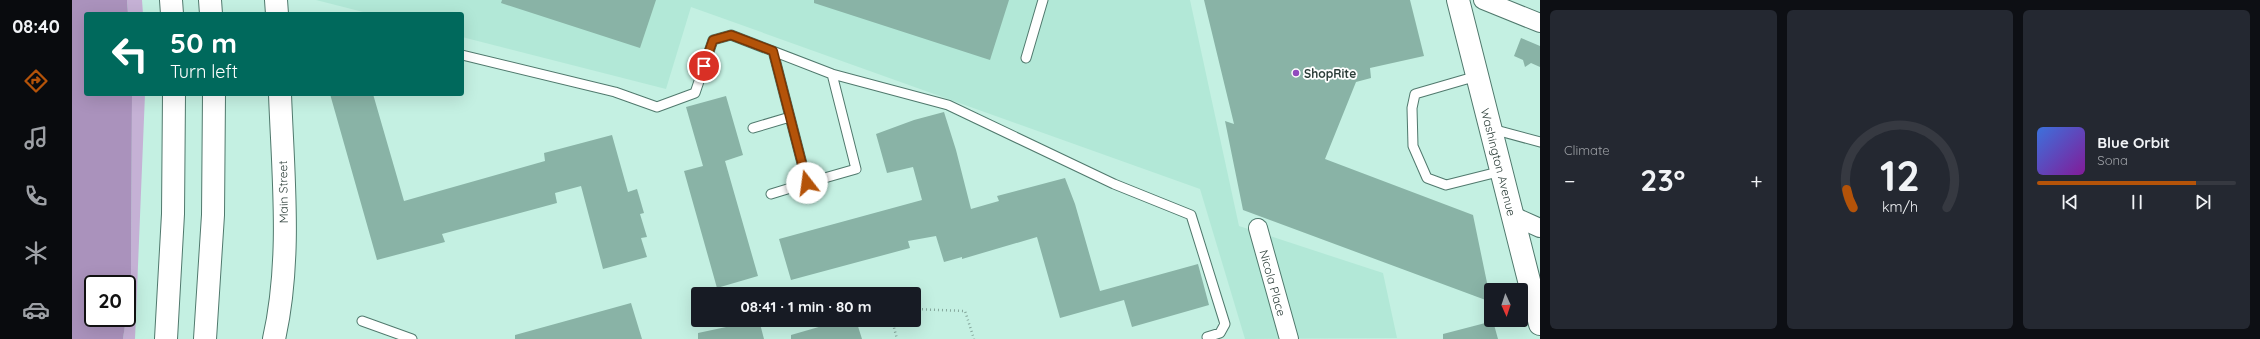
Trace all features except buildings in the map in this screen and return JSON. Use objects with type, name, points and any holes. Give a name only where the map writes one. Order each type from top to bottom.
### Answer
[{"type":"main road","points":[[171,0],[172,12]]},
{"type":"main road","points":[[210,0],[211,12]]},
{"type":"main road","name":"Washington Avenue","points":[[1458,0],[1492,129],[1540,324]]},
{"type":"main road","points":[[166,339],[173,214],[174,96]]},
{"type":"main road","points":[[205,339],[213,216],[214,96]]},
{"type":"main road","name":"Main Street","points":[[274,339],[281,290],[284,191],[280,96]]},
{"type":"street","points":[[1483,0],[1540,23]]},
{"type":"street","points":[[1513,216],[1540,228]]},
{"type":"street","name":"Nicola Place","points":[[1258,228],[1289,339]]},
{"type":"lane","points":[[1026,58],[1043,0]]},
{"type":"lane","points":[[464,55],[615,92],[657,107],[695,93],[713,40],[731,35],[832,74],[948,105],[1114,184],[1191,215],[1225,324],[1220,333],[1205,338]]},
{"type":"lane","points":[[773,51],[807,183]]},
{"type":"lane","points":[[771,194],[856,169],[832,74]]},
{"type":"lane","points":[[1478,76],[1416,94],[1412,108],[1413,146],[1427,178],[1446,185],[1502,171]]},
{"type":"lane","points":[[753,128],[790,117]]},
{"type":"lane","points":[[1492,129],[1540,142]]},
{"type":"lane","points":[[362,321],[412,339]]},
{"type":"path","points":[[921,309],[965,312],[974,339]]},
{"type":"path","points":[[894,327],[897,339]]},
{"type":"shaded area","points":[[72,0],[127,0],[128,12],[84,12],[84,96],[132,96],[131,275],[84,275],[84,327],[125,327],[123,339],[72,339]]},
{"type":"shaded area","points":[[127,0],[142,0],[143,12],[128,12]]},
{"type":"shaded area","points":[[316,0],[1190,0],[1239,226],[1383,273],[1397,338],[1245,339],[1200,189],[691,7],[666,89],[464,38],[464,12],[363,12]]},
{"type":"shaded area","points":[[132,96],[145,96],[136,314],[136,275],[131,275]]},
{"type":"shaded area","points":[[125,327],[135,327],[135,339],[123,339]]},
{"type":"place","name":"ShopRite","points":[[1296,73]]},
{"type":"route","points":[[704,66],[713,40],[731,35],[773,51],[807,183]]}]
